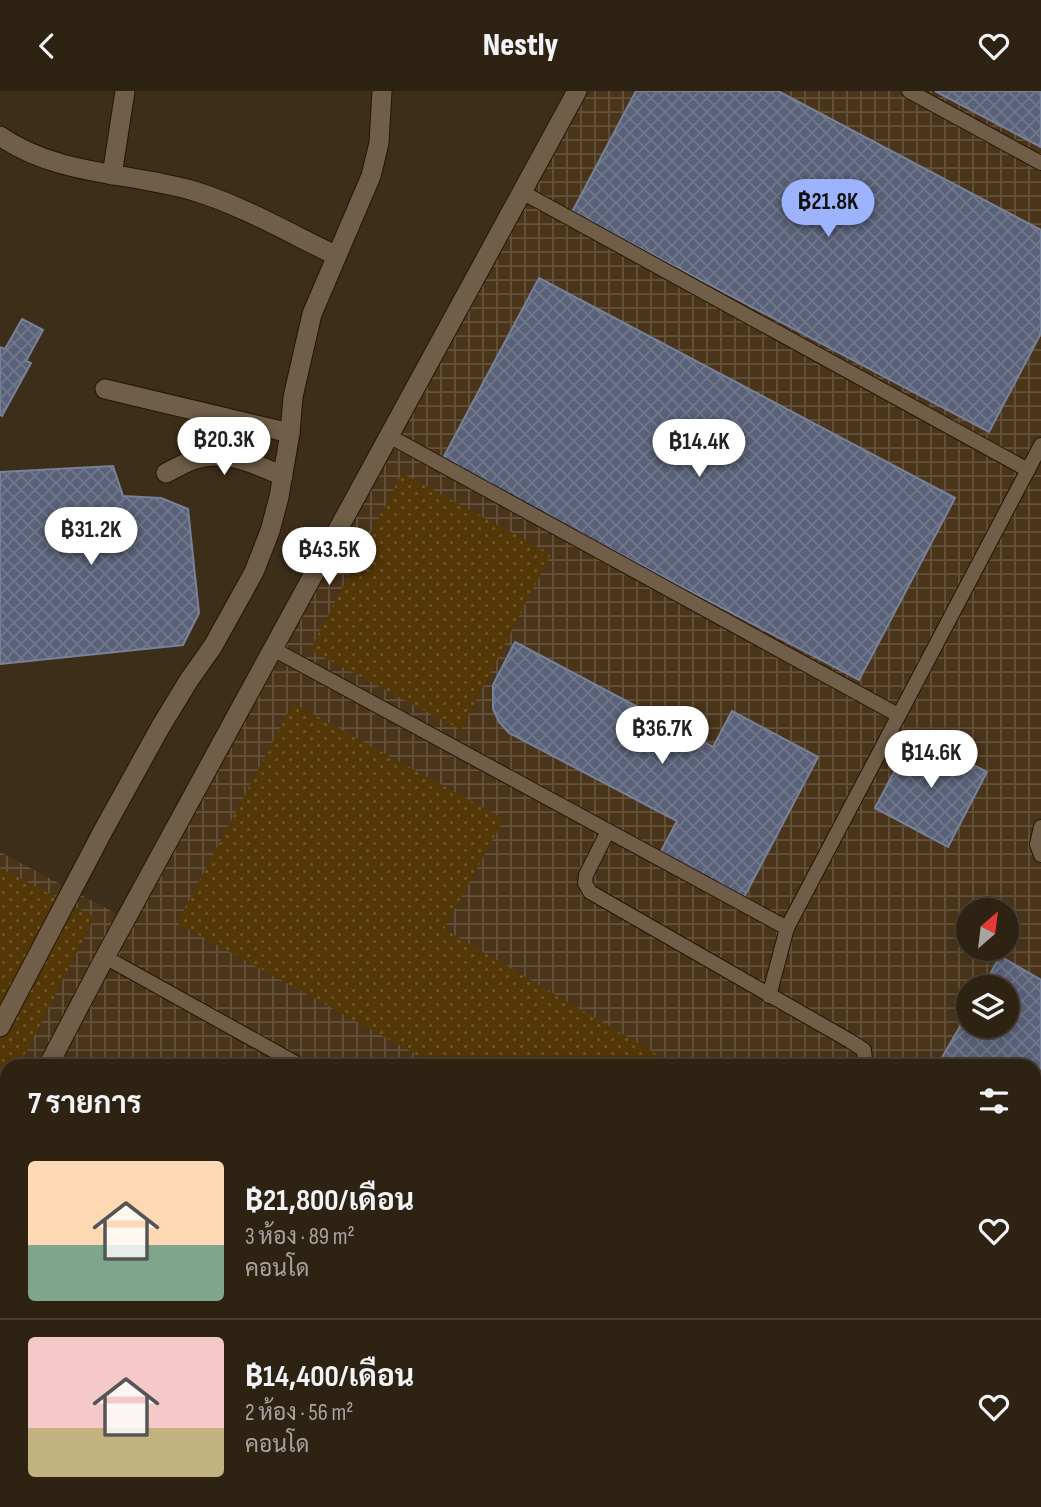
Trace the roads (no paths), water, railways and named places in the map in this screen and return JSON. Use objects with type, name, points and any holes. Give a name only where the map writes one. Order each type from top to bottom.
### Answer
[{"type":"street","points":[[112,175],[125,91]]},
{"type":"street","points":[[0,1027],[103,829],[161,726],[213,646],[254,572],[270,531],[283,476],[293,397],[312,314],[371,176],[379,143],[382,91]]},
{"type":"street","points":[[52,1059],[577,91]]},
{"type":"street","points":[[0,136],[40,158],[70,167],[194,191],[243,209],[335,255]]},
{"type":"street","points":[[105,389],[290,433]]},
{"type":"street","points":[[166,473],[198,458],[222,456],[283,476]]},
{"type":"lane","points":[[909,91],[1041,163]]},
{"type":"lane","points":[[522,192],[1028,470]]},
{"type":"lane","points":[[389,436],[898,715]]},
{"type":"lane","points":[[769,996],[787,928],[1041,445]]},
{"type":"lane","points":[[273,649],[787,928]]},
{"type":"lane","points":[[1041,827],[1037,844],[1041,855]]},
{"type":"lane","points":[[608,831],[586,875],[585,883],[590,892],[864,1051],[863,1059]]},
{"type":"lane","points":[[105,957],[288,1059]]}]
